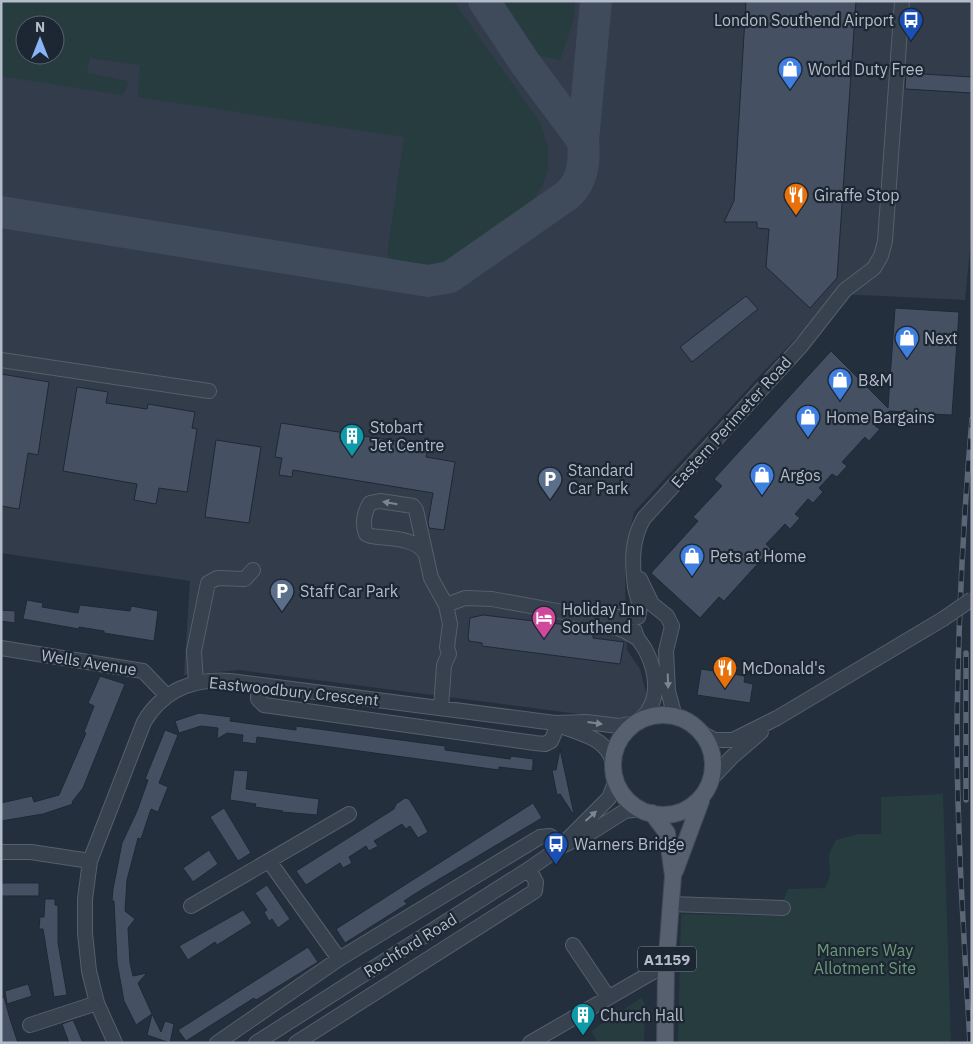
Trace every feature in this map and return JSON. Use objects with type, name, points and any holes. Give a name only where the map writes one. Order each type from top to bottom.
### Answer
[{"type":"main road","points":[[615,783],[613,763],[619,742],[638,721],[665,715],[681,719],[700,732],[711,751],[714,765],[713,777]]},
{"type":"main road","name":"A1159","points":[[674,876],[703,796],[713,777]]},
{"type":"main road","name":"A1159","points":[[615,783],[626,798],[646,811],[667,833],[674,876],[666,968],[665,1043]]},
{"type":"main road","name":"A1159","points":[[646,811],[675,814],[688,810],[703,796]]},
{"type":"street","name":"Eastern Perimeter Road","points":[[638,617],[640,604],[634,567],[634,541],[644,518],[801,346],[849,285],[877,265],[885,241],[902,1]]},
{"type":"street","points":[[1,360],[209,391]]},
{"type":"street","points":[[425,553],[417,544],[366,534],[364,521],[366,509],[370,503],[380,501],[413,506],[418,515],[431,578],[447,610],[450,624],[447,647],[449,654],[444,665],[442,701]]},
{"type":"street","name":"Eastern Perimeter Road","points":[[634,567],[652,604],[662,612]]},
{"type":"street","points":[[590,618],[622,613],[630,606],[636,588]]},
{"type":"street","points":[[196,682],[194,651],[206,594]]},
{"type":"street","points":[[447,610],[476,597],[590,618],[626,631],[648,647],[657,647],[670,639]]},
{"type":"street","points":[[700,732],[714,740],[726,741],[777,718],[943,619],[972,599]]},
{"type":"street","points":[[612,616],[633,619],[652,610],[662,612],[672,626],[666,651],[669,700],[674,713],[681,719]]},
{"type":"street","points":[[638,617],[634,629],[638,640],[649,658],[656,687],[652,706],[638,721]]},
{"type":"street","name":"Wells Avenue","points":[[1,648],[143,671],[166,696]]},
{"type":"street","name":"Eastwoodbury Crescent","points":[[115,1043],[97,1003],[89,971],[84,933],[90,861],[144,722],[153,708],[166,696],[183,686],[196,682],[218,680],[442,701],[554,723],[601,742],[609,751],[613,763]]},
{"type":"street","points":[[258,684],[258,699],[271,706],[535,743],[545,744],[551,741],[555,732],[554,723]]},
{"type":"street","points":[[713,777],[732,757],[777,718]]},
{"type":"street","name":"Eastwoodbury Crescent","points":[[554,723],[586,722],[618,726],[638,721]]},
{"type":"street","name":"Rochford Road","points":[[256,1043],[530,869],[562,846],[609,798],[615,783]]},
{"type":"street","name":"Rochford Road","points":[[562,846],[590,833],[625,811],[646,811]]},
{"type":"street","points":[[191,906],[349,814]]},
{"type":"street","points":[[217,1043],[340,959],[540,837],[550,836],[562,846]]},
{"type":"street","points":[[1,852],[25,852],[90,861]]},
{"type":"street","points":[[269,861],[340,959]]},
{"type":"street","points":[[296,1043],[535,891],[536,882],[530,869]]},
{"type":"street","points":[[672,904],[783,908]]},
{"type":"street","points":[[573,945],[608,997]]},
{"type":"street","points":[[530,1043],[658,969],[666,968]]},
{"type":"street","points":[[30,1025],[97,1003]]},
{"type":"shaded area","name":"London Southend Airport","points":[[1,1],[972,1],[972,229],[965,300],[840,294],[768,367],[634,512],[625,556],[627,650],[640,669],[647,696],[640,711],[621,719],[239,670],[184,675],[190,581],[1,553]]},
{"type":"green space","points":[[1,1],[453,1],[540,122],[548,148],[548,168],[543,185],[530,203],[454,257],[429,265],[412,265],[387,256],[404,137],[138,97],[140,65],[90,58],[87,73],[129,81],[123,95],[1,76]]},
{"type":"green space","points":[[494,1],[575,1],[574,18],[560,60],[530,53]]},
{"type":"green space","name":"Manners Way Allotment Site","points":[[943,794],[951,1043],[678,1043],[681,914],[783,916],[783,901],[788,889],[825,888],[830,876],[829,854],[836,840],[858,834],[881,834],[881,797]]},
{"type":"green space","points":[[641,998],[645,1004],[644,1043],[598,1043],[591,1031]]},
{"type":"building","points":[[746,1],[856,1],[837,278],[810,308],[766,267],[769,229],[757,228],[757,222],[724,222],[734,201]]},
{"type":"building","points":[[906,73],[972,77],[972,93],[905,89]]},
{"type":"building","points":[[746,296],[758,309],[692,362],[680,347]]},
{"type":"building","points":[[895,308],[959,312],[952,415],[931,414],[930,420],[909,418],[909,412],[889,411],[875,426],[880,429],[869,441],[865,437],[842,462],[847,466],[837,477],[832,474],[819,488],[823,492],[813,503],[808,499],[795,514],[800,518],[790,529],[785,524],[766,544],[771,549],[753,569],[724,601],[719,597],[700,618],[651,573],[698,521],[693,517],[722,486],[714,479],[831,351],[888,408]]},
{"type":"building","points":[[1,374],[49,382],[38,455],[28,453],[19,509],[1,506]]},
{"type":"building","points":[[77,387],[108,392],[106,403],[147,409],[148,404],[195,412],[192,428],[197,429],[187,492],[159,488],[156,504],[134,500],[137,484],[63,471]]},
{"type":"building","name":"Stobart Jet Centre","points":[[281,423],[428,446],[426,457],[455,462],[444,530],[429,528],[428,522],[433,493],[293,470],[292,477],[279,475],[282,458],[275,457]]},
{"type":"building","points":[[216,440],[261,447],[249,523],[205,517]]},
{"type":"building","points":[[27,600],[43,603],[42,607],[78,613],[80,605],[130,611],[131,606],[158,611],[154,641],[104,633],[104,631],[79,627],[79,629],[23,619]]},
{"type":"building","points":[[1,610],[15,611],[15,623],[1,621]]},
{"type":"building","name":"Holiday Inn Southend","points":[[483,615],[593,628],[593,638],[624,642],[620,664],[482,646],[482,643],[469,641],[470,618]]},
{"type":"building","name":"McDonald's","points":[[701,669],[745,676],[744,682],[753,684],[750,703],[697,695]]},
{"type":"building","points":[[100,676],[125,684],[83,788],[72,802],[73,804],[43,814],[1,821],[1,803],[32,796],[34,802],[59,795],[86,733],[84,732],[94,706],[88,703]]},
{"type":"building","points":[[199,713],[231,717],[230,721],[296,730],[296,726],[445,746],[445,750],[510,759],[511,756],[533,759],[533,765],[532,771],[499,767],[499,770],[257,737],[256,744],[242,742],[243,735],[227,733],[217,739],[218,728],[201,726],[179,733],[175,721]]},
{"type":"building","points":[[165,730],[178,735],[159,783],[168,787],[158,812],[151,809],[141,839],[138,838],[127,880],[125,911],[135,919],[128,928],[130,963],[133,976],[147,973],[138,983],[152,1014],[136,1025],[124,1001],[117,962],[114,901],[112,901],[113,889],[122,843],[137,811],[148,780],[145,779]]},
{"type":"building","points":[[560,749],[574,814],[560,794],[557,795],[552,770],[556,770]]},
{"type":"building","points":[[234,770],[248,771],[246,789],[319,799],[317,815],[282,812],[255,807],[256,804],[230,800]]},
{"type":"building","points":[[405,798],[409,799],[428,832],[418,838],[410,826],[406,829],[402,824],[374,841],[378,846],[369,851],[366,846],[349,857],[352,863],[343,868],[340,863],[306,885],[296,871],[394,809],[396,804]]},
{"type":"building","points":[[533,803],[542,818],[421,890],[404,901],[407,904],[345,943],[336,929]]},
{"type":"building","points":[[224,808],[251,853],[238,861],[210,817]]},
{"type":"building","points":[[209,850],[218,864],[193,882],[183,868]]},
{"type":"building","points":[[1,883],[39,883],[39,896],[1,896]]},
{"type":"building","points":[[267,885],[290,919],[278,928],[272,919],[269,921],[264,912],[267,910],[255,893]]},
{"type":"building","points":[[45,899],[55,899],[55,905],[58,905],[58,943],[67,995],[54,997],[43,929],[39,929],[40,917],[44,917]]},
{"type":"building","points":[[243,910],[252,923],[217,945],[215,942],[188,960],[179,946]]},
{"type":"building","points":[[308,947],[318,962],[256,1000],[254,998],[186,1041],[178,1030]]},
{"type":"building","points":[[28,984],[32,996],[7,1004],[5,991]]},
{"type":"building","points":[[4,997],[18,1043],[1,1043],[1,998]]},
{"type":"building","points":[[152,1014],[161,1032],[165,1021],[174,1024],[170,1043],[147,1035]]},
{"type":"building","points":[[73,1020],[83,1043],[69,1043],[62,1024]]},
{"type":"taxiway","points":[[484,1],[525,63],[583,141]]},
{"type":"taxiway","points":[[1,212],[428,281],[450,277],[566,196],[576,185],[582,171],[584,156],[583,141],[596,1]]},
{"type":"railway","points":[[970,1043],[963,925],[957,729],[958,651],[972,419]]},
{"type":"railway","points":[[966,653],[966,800]]},
{"type":"place","name":"London Southend Airport","points":[[911,41]]},
{"type":"place","name":"World Duty Free","points":[[790,90]]},
{"type":"place","name":"Giraffe Stop","points":[[796,216]]},
{"type":"place","name":"Next","points":[[907,359]]},
{"type":"place","name":"B&M","points":[[840,401]]},
{"type":"place","name":"Home Bargains","points":[[808,438]]},
{"type":"place","name":"Stobart Jet Centre","points":[[352,457]]},
{"type":"place","name":"Argos","points":[[762,496]]},
{"type":"place","name":"Standard Car Park","points":[[550,500]]},
{"type":"place","name":"Pets at Home","points":[[692,577]]},
{"type":"place","name":"Staff Car Park","points":[[282,612]]},
{"type":"place","name":"Holiday Inn Southend","points":[[544,639]]},
{"type":"place","name":"McDonald's","points":[[725,689]]},
{"type":"place","name":"Warners Bridge","points":[[556,865]]},
{"type":"place","name":"Church Hall","points":[[583,1036]]}]
